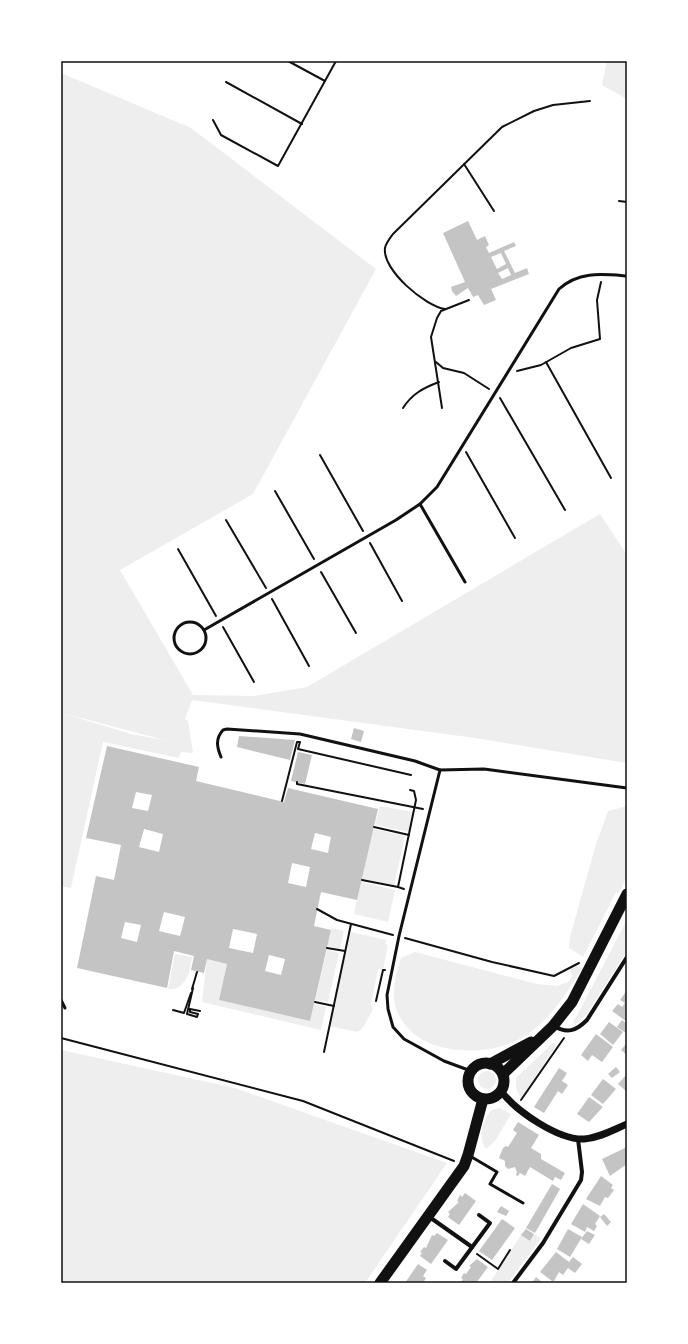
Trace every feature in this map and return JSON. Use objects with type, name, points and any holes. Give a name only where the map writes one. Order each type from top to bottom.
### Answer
[{"type":"highway","points":[[503,1074],[553,1026],[572,1002],[627,894]]},
{"type":"highway","points":[[490,1064],[501,1070],[504,1085],[501,1091],[490,1099],[479,1097],[469,1084],[471,1072],[483,1064],[490,1064],[538,1040]]},
{"type":"highway","points":[[380,1283],[464,1166],[472,1142],[479,1097]]},
{"type":"street","points":[[553,1026],[562,1031],[568,1032],[577,1029],[587,1020],[627,957]]},
{"type":"street","points":[[501,1091],[516,1107],[552,1130],[578,1139],[595,1137],[627,1124]]},
{"type":"street","points":[[513,1283],[543,1243],[581,1180],[582,1172],[578,1139]]},
{"type":"street","points":[[445,1261],[456,1269],[490,1223],[479,1215]]},
{"type":"street","points":[[428,1216],[471,1248]]},
{"type":"lane","points":[[204,630],[367,537],[420,504],[437,487],[559,289],[576,277],[591,274],[627,276]]},
{"type":"lane","points":[[420,504],[465,582]]},
{"type":"lane","points":[[192,622],[197,623],[204,630],[206,640],[201,650],[186,653],[178,647],[174,638],[175,632],[182,624],[192,622]]},
{"type":"lane","points":[[221,757],[217,740],[223,730],[227,729],[300,734],[415,762],[440,770],[484,769],[627,788]]},
{"type":"lane","points":[[440,770],[399,936],[387,995],[393,1027],[404,1039],[444,1061],[471,1072]]},
{"type":"lane","points":[[61,1000],[65,1008]]},
{"type":"lane","points":[[468,1155],[497,1172],[490,1184],[523,1203]]},
{"type":"path","points":[[288,61],[325,81]]},
{"type":"path","points":[[213,120],[221,135],[278,166],[336,61]]},
{"type":"path","points":[[226,82],[302,124]]},
{"type":"path","points":[[444,309],[431,305],[408,287],[395,273],[387,260],[385,249],[393,234],[502,127],[553,105],[590,101]]},
{"type":"path","points":[[464,164],[494,211]]},
{"type":"path","points":[[619,202],[627,202]]},
{"type":"path","points":[[511,368],[518,372],[546,362],[572,348],[600,339],[597,300],[602,275]]},
{"type":"path","points":[[442,408],[431,337],[432,330],[436,318],[444,309],[469,300]]},
{"type":"path","points":[[436,362],[443,368],[464,373],[496,392],[564,510]]},
{"type":"path","points":[[546,362],[611,478]]},
{"type":"path","points":[[402,408],[414,394],[423,388],[439,382]]},
{"type":"path","points":[[462,446],[515,538]]},
{"type":"path","points":[[320,456],[402,601]]},
{"type":"path","points":[[178,549],[254,682]]},
{"type":"path","points":[[282,801],[297,742],[300,742],[298,749],[410,775]]},
{"type":"path","points":[[297,782],[297,784],[429,810]]},
{"type":"path","points":[[398,888],[414,807],[414,791],[410,790]]},
{"type":"path","points":[[374,827],[409,835]]},
{"type":"path","points":[[362,880],[407,890]]},
{"type":"path","points":[[317,909],[337,920],[351,924],[492,962],[554,976],[586,958],[593,963]]},
{"type":"path","points":[[324,1052],[351,924]]},
{"type":"path","points":[[327,948],[346,951]]},
{"type":"path","points":[[197,972],[187,1014],[197,1017],[198,1014],[190,1012],[190,1008],[200,1011]]},
{"type":"path","points":[[173,1010],[184,1013],[193,988]]},
{"type":"path","points":[[315,1002],[334,1006]]},
{"type":"path","points":[[516,1107],[568,1032]]},
{"type":"path","points":[[61,1038],[303,1101],[464,1166]]},
{"type":"path","points":[[471,1248],[498,1269],[510,1250]]},
{"type":"shaded area","points":[[607,61],[627,61],[627,99],[602,85]]},
{"type":"shaded area","points":[[61,73],[191,128],[376,269],[253,494],[120,570],[193,695],[254,696],[307,687],[600,514],[627,555],[627,763],[475,738],[192,700],[185,719],[188,721],[193,753],[181,752],[179,758],[103,742],[71,888],[61,886]],"holes":[[[62,713],[166,740],[131,734]]]},
{"type":"shaded area","points":[[380,806],[413,812],[409,832],[375,825]]},
{"type":"shaded area","points":[[627,806],[627,876],[619,893],[616,892],[583,957],[569,948],[570,937],[596,844],[608,811]]},
{"type":"shaded area","points":[[373,829],[405,836],[394,886],[362,879]]},
{"type":"shaded area","points":[[361,882],[395,890],[388,922],[354,914]]},
{"type":"shaded area","points":[[627,920],[627,951],[586,1015],[576,1024],[573,1023]]},
{"type":"shaded area","points":[[332,928],[344,931],[340,949],[327,946]]},
{"type":"shaded area","points":[[351,932],[386,940],[385,944],[388,945],[383,970],[378,969],[371,1004],[373,1009],[364,1026],[358,1032],[329,1026]]},
{"type":"shaded area","points":[[327,950],[339,953],[328,1002],[315,1000]]},
{"type":"shaded area","points":[[415,952],[537,984],[557,986],[568,982],[572,976],[570,969],[577,966],[582,968],[562,999],[547,1018],[528,1034],[503,1046],[486,1049],[449,1049],[432,1044],[417,1036],[404,1024],[396,1008],[394,990],[397,970],[401,958]]},
{"type":"shaded area","points":[[175,954],[192,957],[188,974],[183,983],[174,989],[168,989]]},
{"type":"shaded area","points":[[207,959],[227,964],[219,1000],[310,1021],[314,1004],[326,1007],[321,1030],[202,1002]]},
{"type":"shaded area","points":[[554,1042],[556,1046],[521,1099],[516,1088],[516,1078]]},
{"type":"shaded area","points":[[61,1050],[235,1088],[447,1163],[365,1283],[61,1283]]},
{"type":"shaded area","points":[[483,1071],[491,1071],[496,1076],[494,1087],[491,1089],[483,1089],[478,1084],[478,1076]]},
{"type":"shaded area","points":[[500,1108],[511,1114],[495,1141],[486,1149],[482,1140],[482,1129],[484,1123],[492,1110]]},
{"type":"shaded area","points":[[534,1234],[541,1238],[508,1283],[494,1283],[491,1281],[521,1235],[530,1241]]},
{"type":"building","points":[[468,221],[477,240],[485,236],[489,245],[486,247],[489,253],[514,242],[516,246],[504,251],[515,273],[527,268],[529,274],[491,289],[496,300],[484,305],[478,295],[473,297],[468,288],[456,296],[451,287],[465,282],[443,233]],"holes":[[[501,253],[506,264],[497,269],[491,257]],[[508,268],[511,275],[502,279],[498,273]]]},
{"type":"building","points":[[354,728],[364,731],[361,742],[351,739]]},
{"type":"building","points":[[239,736],[295,740],[290,760],[237,747]]},
{"type":"building","points":[[107,746],[199,767],[196,781],[284,802],[288,788],[378,809],[357,900],[321,892],[314,926],[331,930],[310,1021],[219,1000],[227,964],[207,959],[204,973],[191,970],[194,956],[174,951],[167,988],[77,968],[96,876],[114,880],[121,845],[86,838]],"holes":[[[136,792],[152,795],[148,811],[132,808]],[[144,829],[163,834],[159,852],[139,847]],[[315,833],[331,837],[328,853],[311,849]],[[292,863],[310,867],[306,887],[288,883]],[[164,912],[185,917],[180,936],[159,931]],[[125,922],[141,925],[137,942],[121,938]],[[233,929],[257,934],[253,953],[229,948]],[[269,955],[285,959],[281,975],[265,971]]]},
{"type":"building","points":[[298,752],[312,755],[305,784],[291,781]]},
{"type":"building","points":[[627,990],[627,1022],[612,1011],[618,1004],[622,1007],[625,1003],[620,1000]]},
{"type":"building","points":[[622,1020],[627,1024],[626,1033],[617,1027]]},
{"type":"building","points":[[609,1022],[623,1032],[613,1045],[600,1034]]},
{"type":"building","points":[[596,1034],[613,1047],[602,1062],[592,1055],[588,1061],[581,1055]]},
{"type":"building","points":[[625,1045],[627,1047],[627,1055],[621,1050]]},
{"type":"building","points":[[616,1067],[620,1072],[612,1078],[608,1074]]},
{"type":"building","points":[[559,1068],[567,1073],[562,1081],[568,1085],[562,1094],[558,1091],[544,1113],[534,1107]]},
{"type":"building","points":[[627,1074],[627,1092],[618,1084]]},
{"type":"building","points":[[603,1079],[616,1089],[603,1104],[591,1095]]},
{"type":"building","points":[[589,1097],[603,1107],[589,1122],[577,1114]]},
{"type":"building","points":[[518,1122],[539,1135],[531,1148],[541,1154],[541,1159],[565,1173],[561,1180],[555,1177],[553,1181],[530,1167],[525,1176],[520,1173],[518,1176],[516,1175],[517,1172],[515,1167],[508,1169],[505,1166],[505,1161],[499,1158],[503,1148],[506,1146],[508,1147],[517,1133],[513,1130]]},
{"type":"building","points":[[627,1147],[627,1164],[610,1176],[602,1159]]},
{"type":"building","points":[[601,1176],[613,1185],[611,1188],[614,1190],[608,1198],[605,1197],[600,1206],[586,1199]]},
{"type":"building","points":[[552,1184],[560,1189],[535,1233],[526,1228]]},
{"type":"building","points":[[465,1193],[476,1201],[459,1225],[448,1217],[450,1214],[448,1212],[459,1202],[457,1201],[460,1195],[462,1197]]},
{"type":"building","points":[[583,1204],[600,1216],[595,1224],[597,1226],[594,1231],[587,1227],[585,1232],[571,1224]]},
{"type":"building","points":[[501,1206],[509,1211],[506,1216],[497,1212]]},
{"type":"building","points":[[604,1214],[611,1222],[607,1226],[600,1217]]},
{"type":"building","points":[[502,1219],[515,1228],[492,1260],[479,1251]]},
{"type":"building","points":[[526,1229],[534,1234],[530,1241],[521,1235]]},
{"type":"building","points":[[568,1229],[582,1237],[570,1257],[557,1249]]},
{"type":"building","points":[[587,1231],[595,1235],[589,1244],[581,1239]]},
{"type":"building","points":[[437,1233],[448,1240],[431,1264],[420,1256],[422,1253],[420,1252],[424,1247],[426,1248],[432,1235],[434,1236]]},
{"type":"building","points":[[556,1252],[569,1262],[573,1257],[582,1264],[575,1273],[568,1268],[563,1275],[559,1272],[554,1281],[552,1281],[540,1272]]},
{"type":"building","points":[[477,1259],[488,1267],[476,1283],[460,1283],[463,1279],[461,1278],[464,1273],[466,1274],[471,1267],[469,1266]]},
{"type":"building","points":[[418,1264],[427,1270],[423,1276],[426,1278],[423,1283],[405,1283]]},
{"type":"building","points":[[536,1277],[543,1283],[532,1283]]}]
